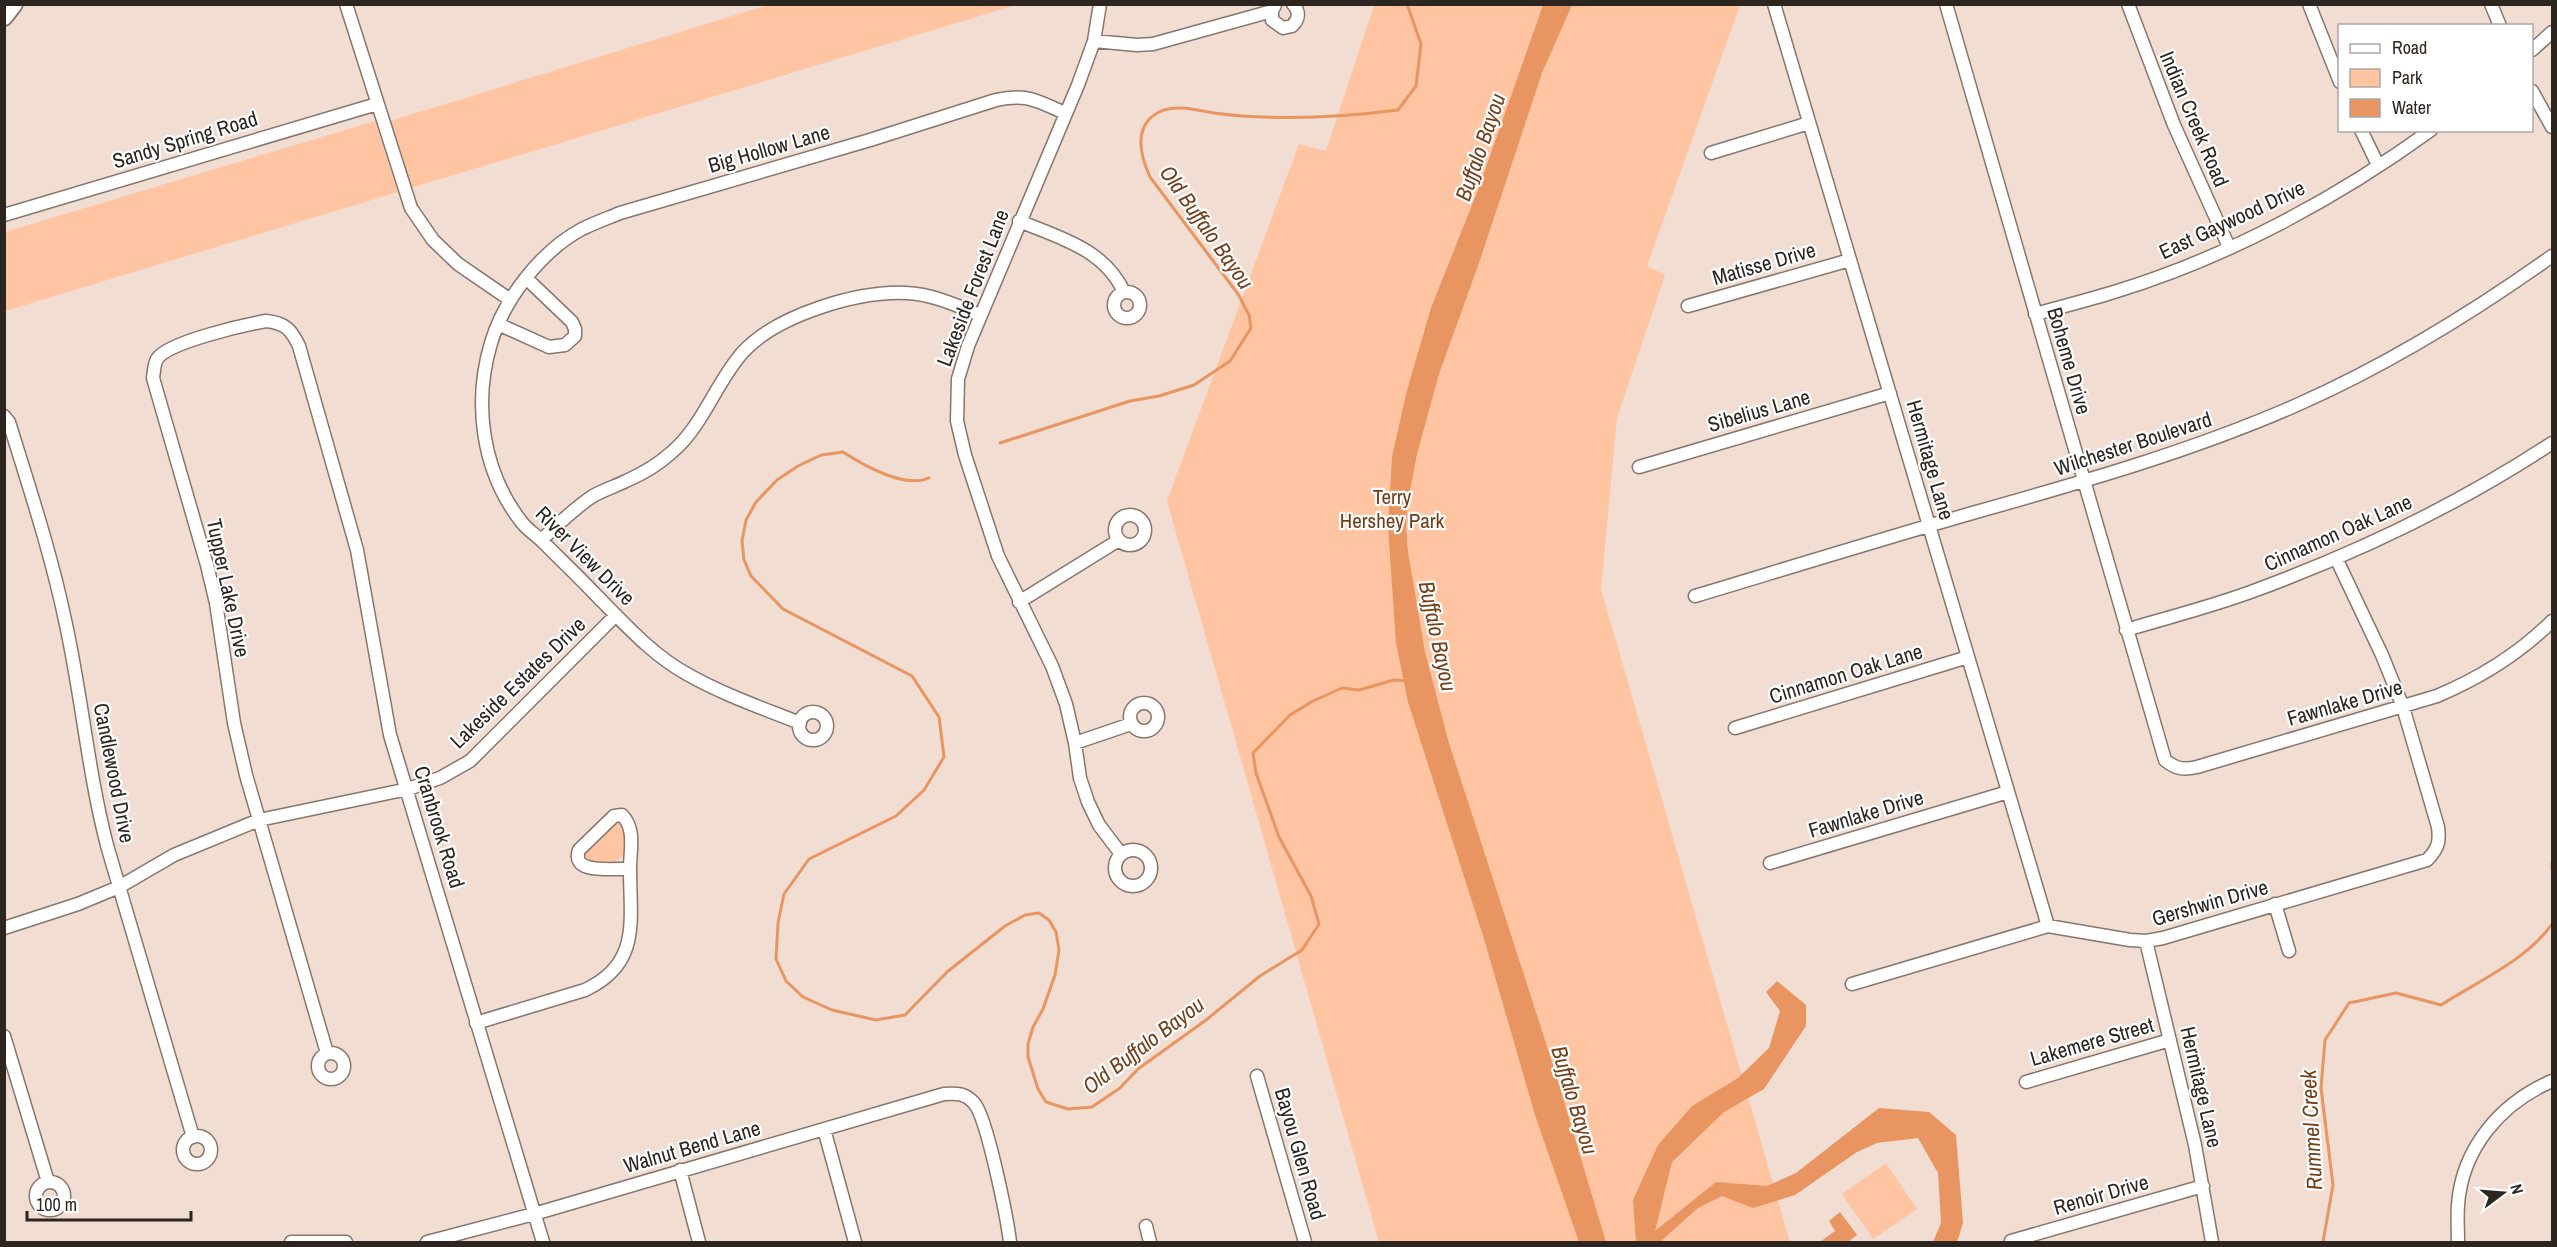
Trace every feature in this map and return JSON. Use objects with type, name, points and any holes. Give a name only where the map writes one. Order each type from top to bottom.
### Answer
[{"type":"main road","points":[[4,16],[14,4]]},
{"type":"street","points":[[346,4],[411,208],[433,240],[458,264],[509,299]]},
{"type":"street","name":"Lakeside Forest Lane","points":[[1100,4],[1095,41],[980,315],[958,379],[957,421],[964,455],[998,556],[1052,666],[1066,704],[1080,778],[1088,802],[1099,825],[1121,854]]},
{"type":"street","points":[[1095,41],[1137,45],[1153,44],[1274,8],[1275,24],[1288,28],[1298,18],[1293,4]]},
{"type":"street","name":"Hermitage Lane","points":[[1774,4],[2048,926]]},
{"type":"street","name":"Boheme Drive","points":[[1946,4],[2154,728]]},
{"type":"street","name":"Indian Creek Road","points":[[2128,4],[2170,114],[2229,247]]},
{"type":"street","points":[[2309,4],[2338,77]]},
{"type":"street","points":[[2491,4],[2499,24]]},
{"type":"street","points":[[2533,49],[2553,32]]},
{"type":"street","points":[[2533,93],[2553,127]]},
{"type":"street","name":"Big Hollow Lane","points":[[509,299],[543,259],[581,229],[620,213],[870,140],[996,100],[1015,96],[1029,98],[1065,113]]},
{"type":"street","name":"Sandy Spring Road","points":[[4,215],[377,104]]},
{"type":"street","points":[[1711,153],[1809,123]]},
{"type":"street","points":[[2362,132],[2378,165]]},
{"type":"street","name":"East Gaywood Drive","points":[[2035,314],[2115,292],[2229,247],[2306,208],[2428,132]]},
{"type":"street","points":[[1019,221],[1081,247],[1105,263],[1124,292]]},
{"type":"street","name":"Wilchester Boulevard","points":[[1695,596],[2173,454],[2220,436],[2347,382],[2424,341],[2553,256]]},
{"type":"street","name":"Matisse Drive","points":[[1688,306],[1850,260]]},
{"type":"street","points":[[498,324],[549,346],[565,345],[571,341],[575,329],[572,322],[526,278]]},
{"type":"street","points":[[541,540],[595,495],[628,481],[674,451],[686,437],[743,352],[757,339],[788,321],[857,297],[908,292],[938,298],[980,315]]},
{"type":"street","name":"River View Drive","points":[[509,299],[485,362],[481,406],[483,436],[493,470],[504,497],[521,522],[646,645],[685,674],[800,723]]},
{"type":"street","name":"Tupper Lake Drive","points":[[319,416],[299,346],[292,330],[280,322],[266,321],[180,344],[166,350],[156,360],[153,378],[216,603],[234,723],[259,820],[327,1053]]},
{"type":"street","name":"Sibelius Lane","points":[[1639,467],[1890,393]]},
{"type":"street","name":"Candlewood Drive","points":[[4,416],[9,422],[58,591],[76,672],[98,810],[193,1137]]},
{"type":"street","name":"Cranbrook Road","points":[[319,416],[357,550],[390,735],[543,1242]]},
{"type":"street","name":"Cinnamon Oak Lane","points":[[2126,630],[2254,591],[2336,558],[2452,502],[2513,469],[2553,443]]},
{"type":"street","points":[[1019,602],[1119,540]]},
{"type":"street","points":[[2336,558],[2382,655],[2403,707]]},
{"type":"street","name":"Lakeside Estates Drive","points":[[4,928],[78,904],[119,887],[174,855],[259,820],[408,789],[440,778],[470,761],[616,615]]},
{"type":"street","name":"Fawnlake Drive","points":[[2154,728],[2165,760],[2175,768],[2185,770],[2403,707],[2469,682],[2507,659],[2553,621]]},
{"type":"street","name":"Cinnamon Oak Lane","points":[[1735,728],[1968,657]]},
{"type":"street","name":"Gershwin Drive","points":[[1852,984],[2048,926],[2146,941],[2427,860],[2435,852],[2440,841],[2438,828],[2403,707]]},
{"type":"street","points":[[1075,743],[1131,724]]},
{"type":"street","name":"Fawnlake Drive","points":[[1770,863],[2008,792]]},
{"type":"street","points":[[476,1023],[585,990],[602,982],[615,971],[631,937],[631,830],[629,821],[622,815],[614,816],[579,850],[577,856],[580,864],[586,868],[630,869]]},
{"type":"street","points":[[2275,904],[2289,951]]},
{"type":"street","name":"Hermitage Lane","points":[[2146,941],[2195,1145],[2211,1242]]},
{"type":"street","points":[[4,1036],[48,1182]]},
{"type":"street","name":"Lakemere Street","points":[[2026,1082],[2170,1040]]},
{"type":"street","name":"Bayou Glen Road","points":[[1257,1076],[1305,1242]]},
{"type":"street","points":[[2458,1242],[2458,1204],[2471,1154],[2489,1127],[2505,1110],[2532,1090],[2553,1081]]},
{"type":"street","name":"Walnut Bend Lane","points":[[427,1242],[534,1214],[945,1094],[957,1093],[968,1096],[976,1105],[996,1172],[1011,1242]]},
{"type":"street","points":[[824,1129],[855,1242]]},
{"type":"street","points":[[680,1170],[699,1242]]},
{"type":"street","name":"Renoir Drive","points":[[2011,1241],[2203,1186]]},
{"type":"street","points":[[1146,1226],[1150,1242]]},
{"type":"street","points":[[291,1242],[346,1242]]},
{"type":"green space","points":[[768,5],[1016,5],[411,188],[390,121]]},
{"type":"green space","name":"Terry Hershey Park","points":[[1374,5],[1740,5],[1647,266],[1665,275],[1617,418],[1601,589],[1790,1242],[1379,1242],[1167,501],[1299,144],[1326,151]]},
{"type":"green space","points":[[375,121],[398,192],[5,311],[5,232]]},
{"type":"green space","points":[[619,822],[624,826],[624,855],[615,862],[588,862],[584,853],[615,823]]},
{"type":"green space","points":[[1886,1163],[1917,1209],[1873,1239],[1842,1194]]},
{"type":"water","points":[[1543,5],[1572,5],[1542,73],[1479,263],[1439,374],[1417,454],[1407,506],[1406,527],[1425,652],[1448,740],[1554,1068],[1606,1242],[1579,1242],[1535,1115],[1485,942],[1408,702],[1396,643],[1388,526],[1392,457],[1406,394],[1431,308],[1478,190]]},
{"type":"water","points":[[1777,981],[1806,1005],[1806,1026],[1764,1089],[1724,1112],[1672,1162],[1655,1231],[1716,1182],[1767,1186],[1796,1173],[1879,1108],[1929,1112],[1956,1135],[1963,1223],[1957,1242],[1933,1242],[1941,1223],[1938,1173],[1918,1138],[1877,1143],[1857,1152],[1795,1195],[1753,1208],[1722,1196],[1698,1208],[1660,1242],[1636,1242],[1633,1200],[1658,1145],[1692,1106],[1738,1078],[1769,1048],[1780,1011],[1766,992]]},
{"type":"water","points":[[1840,1212],[1857,1235],[1848,1242],[1820,1242],[1835,1231],[1829,1221]]},
{"type":"waterway","name":"Old Buffalo Bayou","points":[[1000,443],[1130,401],[1159,396],[1194,385],[1230,361],[1251,328],[1249,315],[1238,294],[1150,177],[1141,142],[1145,125],[1159,112],[1172,108],[1283,118],[1329,117],[1398,110],[1416,86],[1421,44],[1407,4]]},
{"type":"waterway","name":"Old Buffalo Bayou","points":[[929,478],[919,481],[897,478],[873,469],[843,452],[821,455],[777,480],[756,502],[746,520],[742,541],[744,560],[751,576],[783,609],[912,676],[939,717],[944,757],[924,790],[896,816],[809,859],[784,894],[778,923],[776,959],[786,981],[803,997],[832,1010],[876,1020],[905,1015],[947,972],[1005,926],[1025,915],[1039,913],[1049,920],[1056,932],[1059,950],[1055,975],[1028,1044],[1028,1057],[1038,1089],[1046,1102],[1068,1109],[1092,1107],[1120,1088],[1138,1069],[1206,1020],[1260,976],[1302,950],[1319,924],[1311,896],[1279,837],[1256,773],[1253,753],[1290,715],[1313,701],[1342,688],[1359,690],[1394,680],[1406,681]]},
{"type":"waterway","name":"Rummel Creek","points":[[2552,862],[2552,869]]},
{"type":"waterway","name":"Rummel Creek","points":[[2323,1242],[2333,1185],[2321,1088],[2325,1040],[2349,1003],[2396,993],[2441,1005],[2516,959],[2542,937],[2552,924]]},
{"type":"water label","name":"Buffalo Bayou","points":[[1480,147]]},
{"type":"water label","name":"Buffalo Bayou","points":[[1438,636]]},
{"type":"water label","name":"Buffalo Bayou","points":[[1575,1100]]}]
